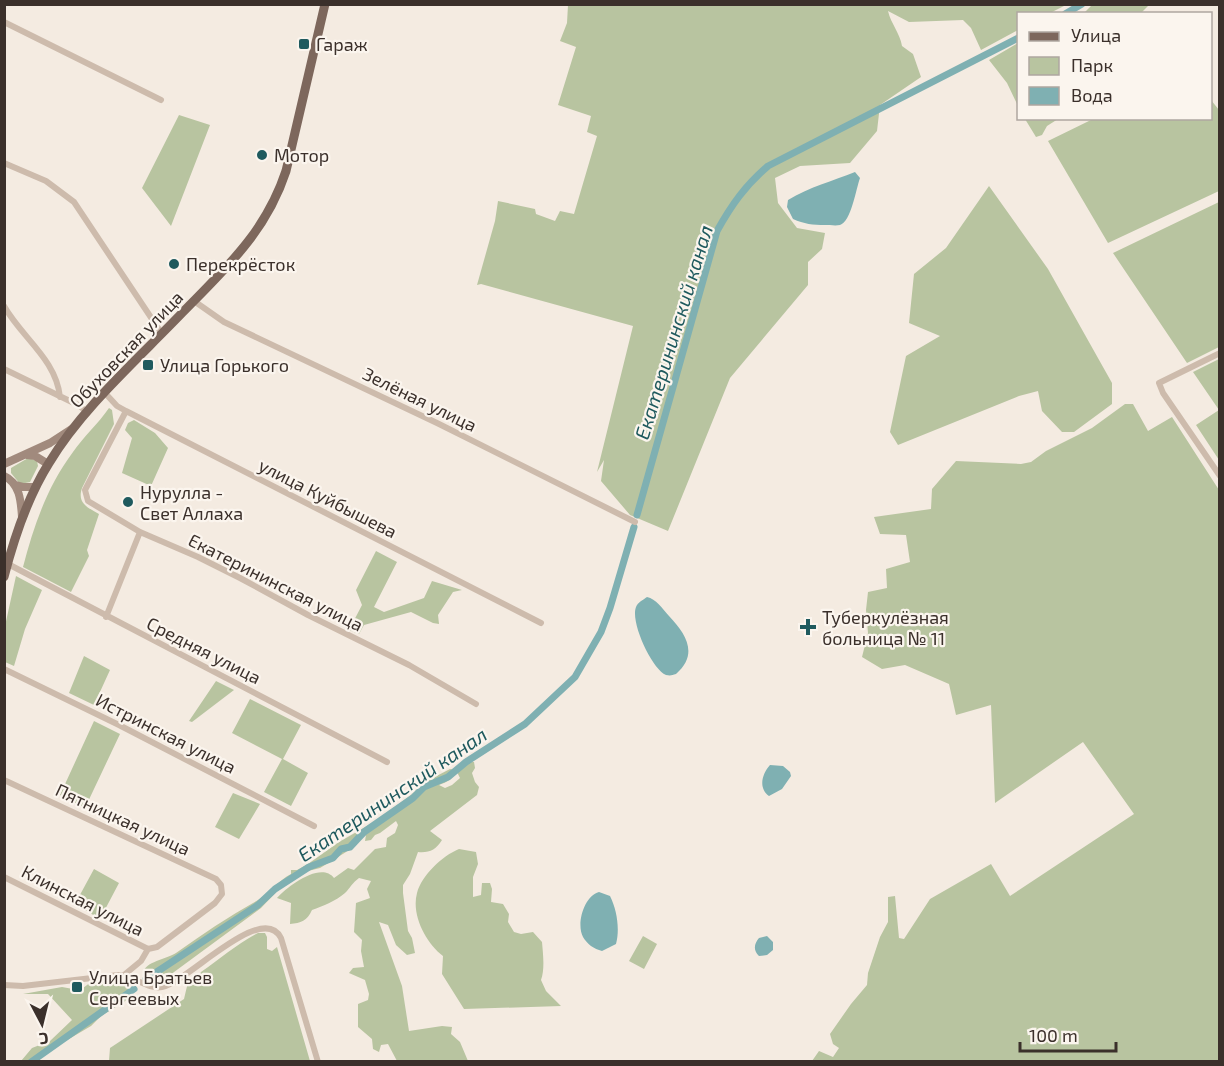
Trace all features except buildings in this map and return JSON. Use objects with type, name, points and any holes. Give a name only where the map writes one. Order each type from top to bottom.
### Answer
[{"type":"main road","name":"Обуховская улица","points":[[48,464],[87,412],[246,245],[265,219],[278,194],[290,154],[325,4]]},
{"type":"main road","points":[[4,577],[22,518],[48,464]]},
{"type":"street","points":[[4,22],[161,100]]},
{"type":"street","points":[[4,163],[46,182],[74,202],[162,334]]},
{"type":"street","name":"Зелёная улица","points":[[194,301],[224,322],[418,413],[635,522]]},
{"type":"street","points":[[4,306],[51,368],[59,387],[60,397]]},
{"type":"street","points":[[1220,353],[1159,383],[1163,393],[1220,476]]},
{"type":"street","points":[[4,369],[78,405],[87,412]]},
{"type":"street","name":"улица Куйбышева","points":[[105,393],[117,406],[126,411],[541,623]]},
{"type":"street","name":"Екатерининская улица","points":[[126,411],[85,490],[87,501],[140,532],[198,557],[409,665],[476,704]]},
{"type":"street","points":[[4,464],[50,443],[76,426]]},
{"type":"street","points":[[24,455],[35,456],[48,464]]},
{"type":"street","points":[[14,460],[9,467],[10,480],[19,496],[22,518]]},
{"type":"street","points":[[10,480],[23,487],[35,487]]},
{"type":"street","points":[[106,617],[140,532]]},
{"type":"street","name":"Средняя улица","points":[[8,564],[387,762]]},
{"type":"street","name":"Истринская улица","points":[[4,669],[119,725],[314,826]]},
{"type":"street","name":"Пятницкая улица","points":[[4,780],[216,879],[222,891],[215,903],[157,947],[148,949]]},
{"type":"street","name":"Клинская улица","points":[[4,877],[148,949]]},
{"type":"street","points":[[4,985],[23,986],[124,975],[156,987],[163,987],[179,979],[248,932],[264,927],[278,932],[281,938],[318,1062]]},
{"type":"street","points":[[124,975],[141,961],[148,949]]},
{"type":"green space","points":[[1092,4],[1149,5],[1142,12],[1085,12]]},
{"type":"green space","points":[[568,5],[1066,5],[1052,12],[1017,12],[1017,31],[981,50],[971,28],[963,20],[909,22],[888,11],[902,46],[913,54],[921,77],[880,105],[877,131],[850,163],[800,166],[775,178],[778,203],[797,228],[825,233],[822,249],[808,262],[808,285],[730,378],[668,531],[630,515],[601,481],[604,460],[597,472],[633,326],[481,284],[477,285],[495,221],[498,201],[535,209],[536,214],[555,221],[560,211],[574,214],[597,136],[587,132],[591,116],[558,105],[576,47],[560,41],[567,23]]},
{"type":"green space","points":[[1017,44],[1017,104],[1007,83],[989,60]]},
{"type":"green space","points":[[1212,101],[1219,110],[1219,191],[1108,243],[1048,141],[1091,120],[1212,120]]},
{"type":"green space","points":[[179,115],[210,125],[171,226],[142,188]]},
{"type":"green space","points":[[1026,120],[1056,120],[1047,126],[1042,135],[1036,137]]},
{"type":"green space","points":[[989,186],[1048,269],[1112,383],[1112,404],[1074,432],[1062,432],[1042,411],[1038,391],[1019,396],[898,445],[890,432],[906,356],[940,336],[909,323],[914,274],[946,248]]},
{"type":"green space","points":[[1219,202],[1219,347],[1187,363],[1113,253]]},
{"type":"green space","points":[[1219,359],[1219,410],[1193,372]]},
{"type":"green space","points":[[1125,404],[1133,404],[1148,431],[1172,417],[1219,490],[1219,1061],[812,1061],[819,1051],[833,1057],[839,1048],[833,1044],[830,1034],[867,985],[868,973],[880,937],[888,922],[888,897],[895,896],[899,938],[904,939],[930,899],[991,864],[1010,896],[1134,814],[1083,742],[995,803],[991,705],[956,715],[949,684],[905,665],[882,669],[862,657],[868,633],[866,610],[868,592],[887,588],[886,569],[910,562],[906,535],[880,534],[874,517],[931,509],[932,489],[956,461],[1021,464],[1031,462],[1046,451],[1092,428]]},
{"type":"green space","points":[[109,408],[112,410],[114,424],[81,493],[84,504],[99,514],[87,550],[89,556],[71,592],[23,567],[37,521],[56,479],[77,446]]},
{"type":"green space","points":[[1219,410],[1219,460],[1196,425]]},
{"type":"green space","points":[[134,420],[155,433],[168,448],[151,486],[122,473],[132,438],[125,430],[128,423]]},
{"type":"green space","points":[[28,458],[37,461],[38,466],[30,482],[20,484],[11,473],[11,468]]},
{"type":"green space","points":[[376,551],[397,562],[374,607],[384,612],[424,598],[432,581],[462,590],[453,592],[438,615],[439,624],[411,612],[364,625],[359,634],[349,630],[362,605],[356,590]]},
{"type":"green space","points":[[16,576],[42,590],[25,629],[14,666],[5,662],[5,626]]},
{"type":"green space","points":[[84,656],[110,670],[94,705],[69,693]]},
{"type":"green space","points":[[216,681],[234,690],[192,722],[189,721]]},
{"type":"green space","points":[[250,699],[301,725],[283,759],[308,773],[291,806],[264,792],[282,759],[232,733]]},
{"type":"green space","points":[[94,721],[120,734],[85,808],[60,795]]},
{"type":"green space","points":[[469,762],[474,762],[475,768],[472,773],[479,787],[477,795],[430,831],[442,840],[432,850],[418,852],[410,874],[403,885],[408,931],[415,953],[407,955],[396,945],[388,925],[379,922],[402,986],[409,1031],[442,1026],[452,1027],[451,1034],[460,1042],[468,1061],[397,1061],[388,1044],[381,1045],[379,1052],[373,1049],[372,1039],[358,1027],[358,1004],[368,1000],[369,994],[365,980],[349,973],[353,968],[364,967],[361,951],[362,940],[354,932],[356,903],[370,898],[367,889],[371,881],[359,878],[341,896],[312,910],[306,919],[297,923],[290,924],[291,903],[277,898],[296,882],[313,874],[328,873],[334,878],[348,868],[354,870],[375,849],[386,847],[387,838],[395,833],[398,825],[396,821],[371,840],[365,841],[366,835],[330,862],[283,885],[261,908],[170,975],[154,980],[146,979],[144,974],[148,966],[176,953],[216,925],[258,900],[291,874],[291,870],[297,870],[308,864],[339,842],[374,822],[425,782],[450,769],[455,770],[452,778],[439,785],[445,788],[452,785],[460,778],[457,772]]},
{"type":"green space","points":[[233,793],[260,804],[239,839],[215,827]]},
{"type":"green space","points":[[459,849],[476,852],[478,864],[473,877],[473,897],[481,895],[482,883],[490,883],[491,902],[503,904],[509,914],[508,922],[514,932],[521,934],[533,932],[542,942],[541,980],[546,991],[561,1006],[464,1009],[442,974],[443,956],[431,944],[421,928],[416,910],[417,893],[423,880],[440,861]]},
{"type":"green space","points":[[94,869],[119,883],[100,919],[75,904]]},
{"type":"green space","points":[[258,933],[265,933],[267,949],[272,951],[277,947],[310,1061],[109,1061],[110,1048],[184,999],[188,982]]},
{"type":"green space","points":[[643,936],[657,944],[644,969],[629,961]]},
{"type":"green space","points":[[121,981],[124,986],[135,991],[91,1026],[52,1049],[37,1061],[21,1061],[32,1048],[50,1041],[72,1020],[48,994],[23,994],[62,987],[83,988],[91,982]]},
{"type":"water","points":[[855,172],[860,178],[850,212],[844,223],[816,225],[793,219],[787,207],[788,200]]},
{"type":"water","points":[[647,597],[656,602],[675,623],[688,644],[687,659],[676,674],[666,675],[660,671],[639,634],[636,607]]},
{"type":"water","points":[[770,765],[783,766],[791,776],[782,789],[769,796],[763,789],[762,781]]},
{"type":"water","points":[[599,892],[610,896],[618,926],[616,944],[602,951],[587,942],[580,925],[589,899]]},
{"type":"water","points":[[767,936],[773,942],[773,950],[767,955],[759,956],[755,949],[756,942],[759,938]]},
{"type":"waterway","name":"Екатерининский канал","points":[[1068,12],[1082,4]]},
{"type":"waterway","name":"Екатерининский канал","points":[[637,515],[717,231],[740,196],[768,166],[1017,39]]},
{"type":"waterway","name":"Екатерининский канал","points":[[146,979],[258,905],[275,889],[309,867],[333,858],[341,849],[350,847],[364,832],[413,798],[424,787],[448,777],[466,762],[525,724],[575,677],[601,632],[634,527]]},
{"type":"waterway","name":"Екатерининский канал","points":[[31,1062],[134,989]]},
{"type":"place","name":"Гараж","points":[[304,44]]},
{"type":"place","name":"Мотор","points":[[262,155]]},
{"type":"place","name":"Перекрёсток","points":[[174,264]]},
{"type":"place","name":"Улица Горького","points":[[148,365]]},
{"type":"place","name":"Нурулла - Свет Аллаха","points":[[128,502]]},
{"type":"place","name":"Туберкулёзная больница № 11","points":[[808,627]]},
{"type":"place","name":"Улица Братьев Сергеевых","points":[[77,987]]}]
